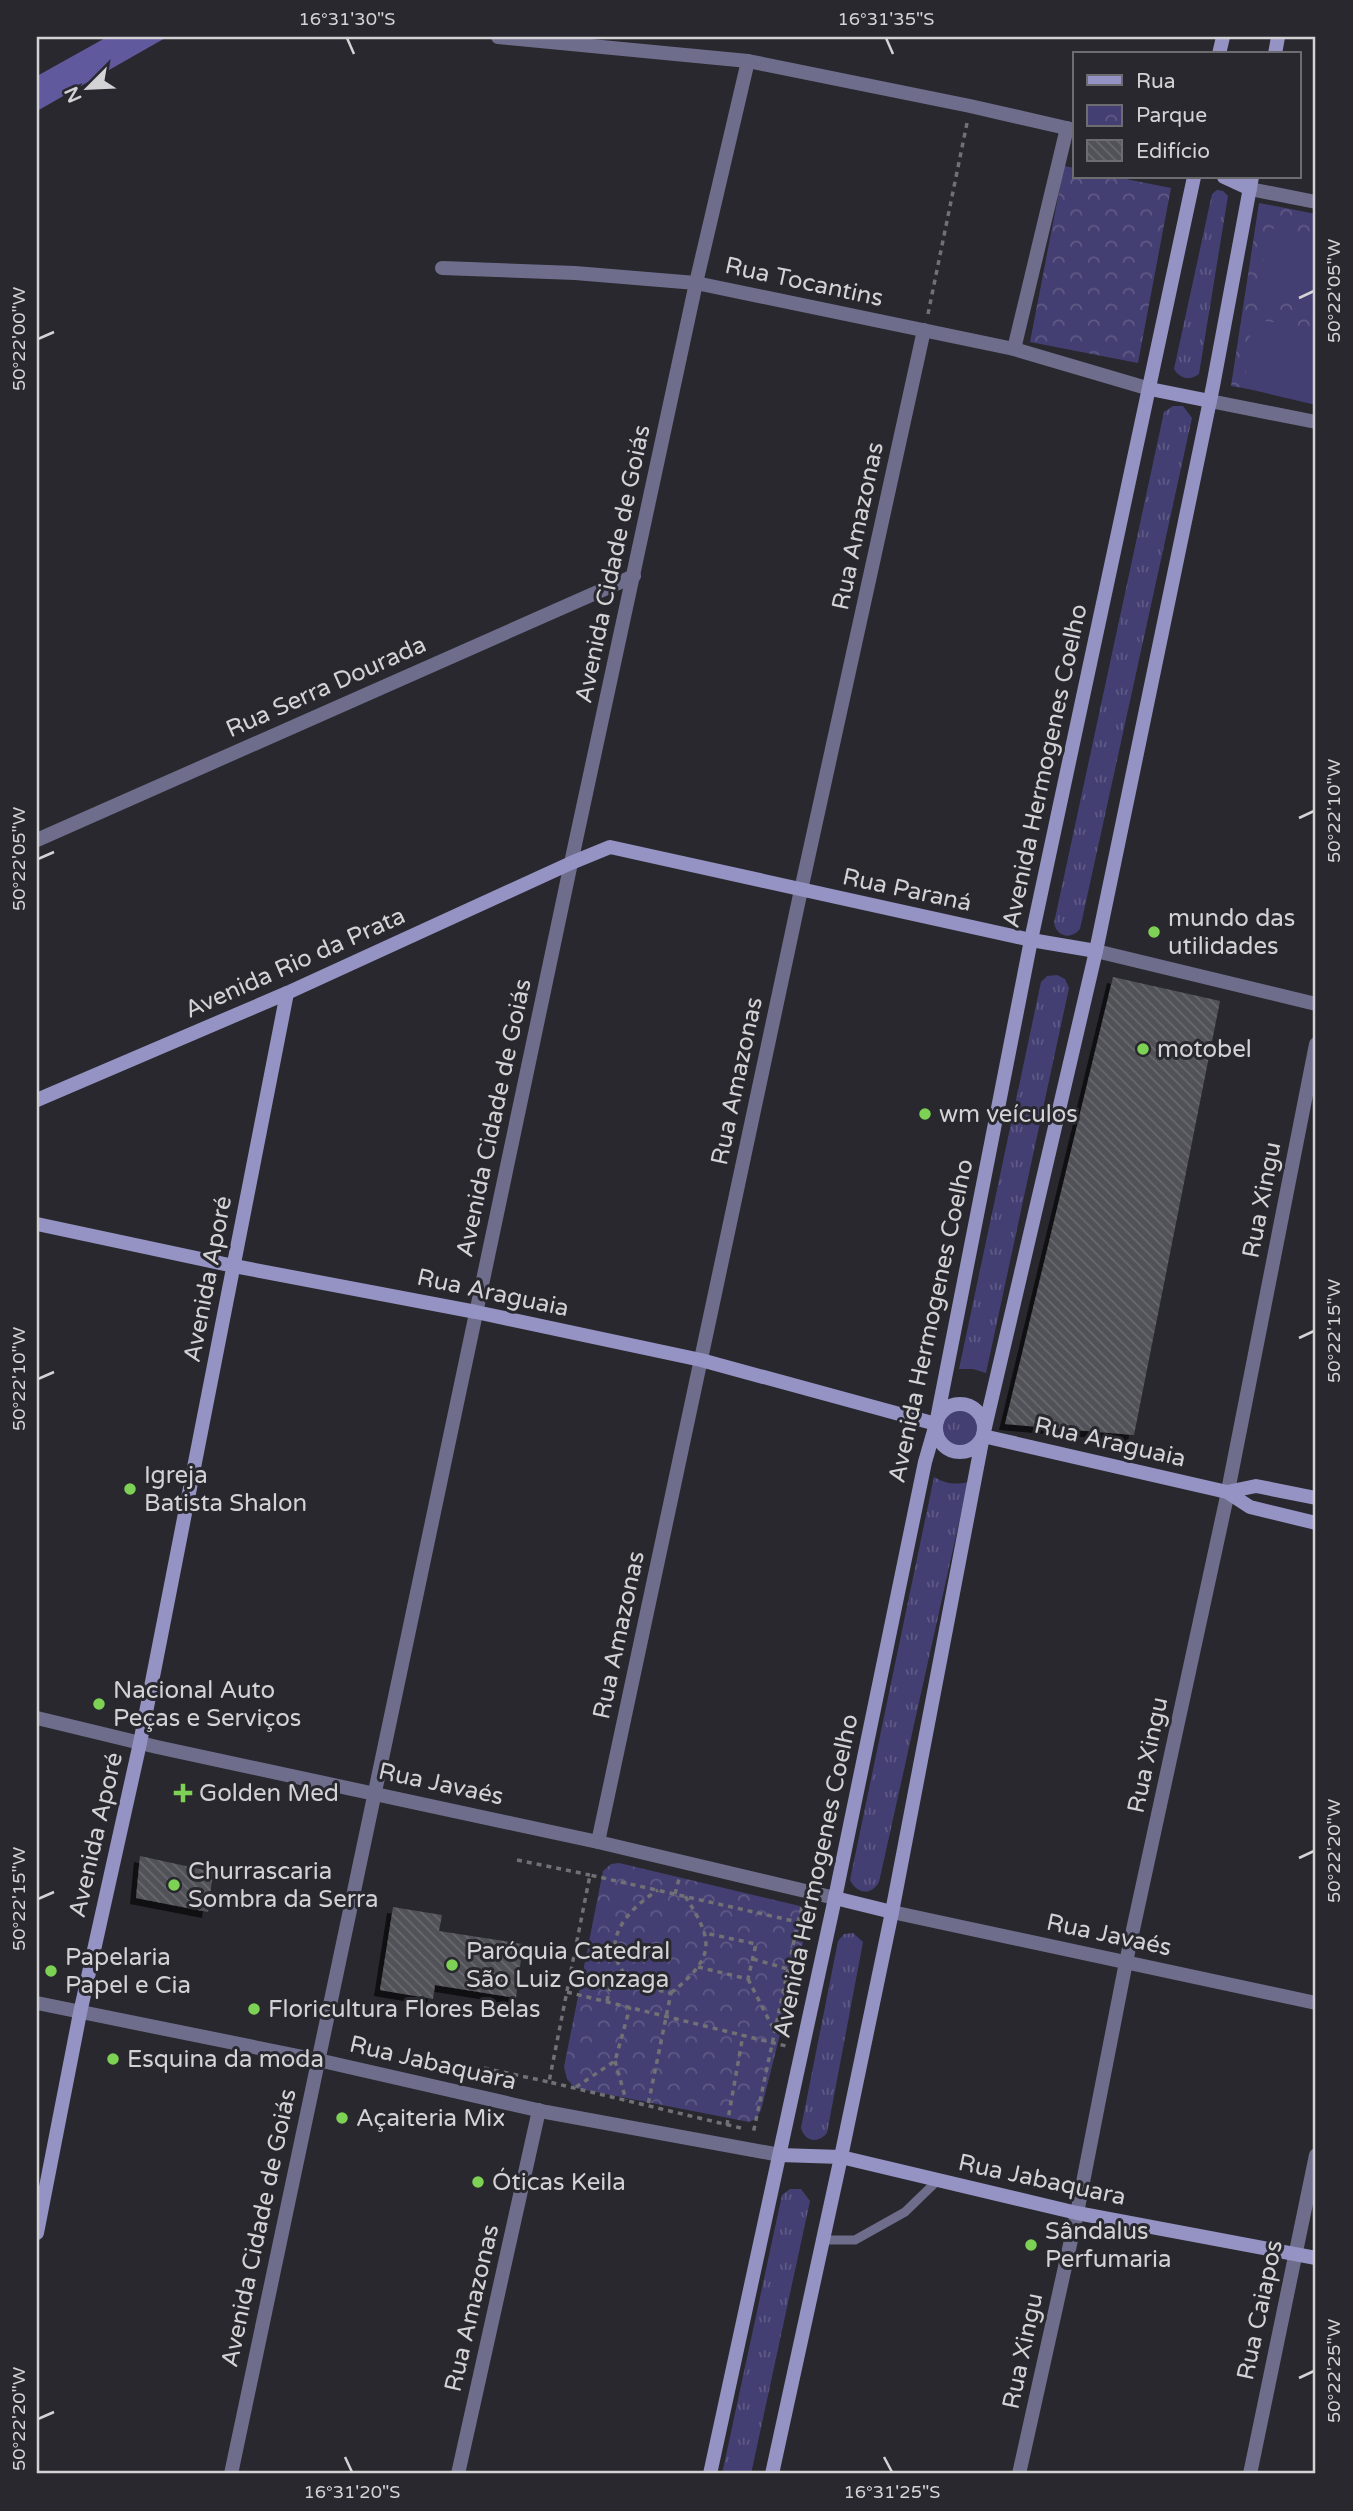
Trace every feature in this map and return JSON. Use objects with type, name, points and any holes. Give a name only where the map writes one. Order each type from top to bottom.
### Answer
[{"type":"main road","name":"Avenida Hermogenes Coelho","points":[[710,2474],[835,1898],[925,1462],[936,1424],[1031,940],[1194,178]]},
{"type":"main road","points":[[772,2474],[892,1912],[983,1436],[1096,951],[1210,401],[1251,183],[1228,178]]},
{"type":"main road","points":[[1150,388],[1210,401]]},
{"type":"main road","name":"Rua Paraná","points":[[571,863],[610,847],[1031,940],[1096,951]]},
{"type":"main road","name":"Avenida Rio da Prata","points":[[37,1100],[287,993],[571,863]]},
{"type":"main road","name":"Avenida Aporé","points":[[37,2233],[79,2013],[140,1743],[287,993]]},
{"type":"main road","name":"Rua Araguaia","points":[[37,1224],[701,1360],[936,1424]]},
{"type":"main road","points":[[952,1404],[968,1404],[975,1408],[984,1420],[983,1436],[972,1449],[955,1452],[940,1442],[936,1424],[944,1409],[952,1404]]},
{"type":"main road","name":"Rua Araguaia","points":[[983,1436],[1227,1492],[1250,1507],[1316,1523]]},
{"type":"main road","name":"Rua Araguaia","points":[[1227,1492],[1256,1486],[1316,1498]]},
{"type":"main road","points":[[835,1898],[892,1912]]},
{"type":"main road","name":"Rua Jabaquara","points":[[779,2155],[841,2157],[1077,2213],[1296,2252],[1316,2258]]},
{"type":"street","points":[[498,37],[748,61],[1071,129],[1014,349]]},
{"type":"street","name":"Avenida Cidade de Goiás","points":[[231,2474],[571,863],[696,283],[748,61]]},
{"type":"street","points":[[1251,183],[1316,202]]},
{"type":"street","name":"Rua Tocantins","points":[[442,268],[575,273],[696,283],[1014,349],[1150,388]]},
{"type":"street","name":"Rua Amazonas","points":[[598,1842],[801,890],[924,330]]},
{"type":"street","points":[[1210,401],[1316,422]]},
{"type":"street","name":"Rua Serra Dourada","points":[[37,840],[634,576]]},
{"type":"street","name":"Rua Paraná","points":[[1096,951],[1316,1004]]},
{"type":"street","name":"Rua Xingu","points":[[1019,2474],[1077,2213],[1126,1962],[1227,1492],[1316,1044]]},
{"type":"street","name":"Rua Javaés","points":[[37,1718],[140,1743],[598,1842],[835,1898]]},
{"type":"street","name":"Rua Javaés","points":[[892,1912],[1316,2003]]},
{"type":"street","name":"Rua Jabaquara","points":[[37,2003],[318,2060],[539,2110],[779,2155]]},
{"type":"street","name":"Rua Amazonas","points":[[458,2474],[539,2110]]},
{"type":"street","name":"Rua Caiapos","points":[[1250,2474],[1316,2155]]},
{"type":"lane","points":[[823,2240],[855,2240],[905,2212],[937,2180]]},
{"type":"path","points":[[924,330],[970,106]]},
{"type":"path","points":[[484,2068],[753,2131],[798,1922],[517,1860]]},
{"type":"path","points":[[549,2082],[590,1875]]},
{"type":"path","points":[[630,1983],[617,1960],[616,1936],[624,1920],[639,1903],[658,1890]]},
{"type":"path","points":[[648,2105],[671,1993],[690,1978],[698,1967],[707,1942],[701,1922],[685,1896]]},
{"type":"path","points":[[705,1933],[756,1944],[748,1979],[775,2032]]},
{"type":"path","points":[[753,1959],[788,1969]]},
{"type":"path","points":[[698,1967],[748,1979]]},
{"type":"path","points":[[572,1970],[671,1993]]},
{"type":"path","points":[[607,2002],[612,1979]]},
{"type":"path","points":[[567,1992],[772,2042]]},
{"type":"path","points":[[626,2101],[615,2061],[630,2007]]},
{"type":"path","points":[[727,2124],[743,2035]]},
{"type":"path","points":[[573,2088],[615,2061]]},
{"type":"green space","points":[[1064,166],[1073,168],[1073,178],[1121,178],[1171,188],[1138,363],[1030,342]]},
{"type":"green space","points":[[1217,190],[1228,196],[1199,374],[1185,378],[1174,369],[1212,194]]},
{"type":"green space","points":[[1259,203],[1316,214],[1316,400],[1231,386]]},
{"type":"green space","points":[[1270,228],[1316,237],[1316,308],[1256,297]]},
{"type":"green space","points":[[1252,319],[1316,329],[1316,405],[1244,388]]},
{"type":"green space","points":[[1173,406],[1183,406],[1192,418],[1080,929],[1069,936],[1061,934],[1054,923],[1164,412]]},
{"type":"green space","points":[[1057,975],[1065,979],[1069,988],[986,1373],[959,1369],[1041,982],[1047,976]]},
{"type":"green space","points":[[960,1404],[977,1411],[984,1428],[977,1445],[960,1452],[943,1445],[936,1428],[943,1411]]},
{"type":"green space","points":[[934,1477],[951,1483],[968,1482],[879,1882],[872,1890],[864,1891],[856,1888],[850,1880]]},
{"type":"green space","points":[[619,1863],[800,1906],[808,1912],[809,1919],[761,2110],[756,2119],[749,2122],[575,2088],[567,2079],[564,2067],[603,1871],[611,1864]]},
{"type":"green space","points":[[853,1933],[863,1942],[827,2133],[820,2139],[812,2140],[805,2136],[801,2128],[838,1941],[844,1934]]},
{"type":"green space","points":[[790,2189],[801,2189],[810,2201],[751,2474],[722,2474],[782,2195]]},
{"type":"shaded area","points":[[107,37],[167,37],[37,111],[37,76]]},
{"type":"building","points":[[1113,977],[1220,1001],[1134,1435],[1005,1424]]},
{"type":"building","name":"Churrascaria Sombra da Serra","points":[[140,1856],[213,1872],[208,1912],[136,1898]]},
{"type":"building","name":"Paróquia Catedral São Luiz Gonzaga","points":[[393,1907],[442,1915],[439,1931],[523,1944],[516,1998],[435,1985],[433,1999],[380,1990]]},
{"type":"place","name":"mundo das utilidades","points":[[1154,932]]},
{"type":"place","name":"motobel","points":[[1143,1049]]},
{"type":"place","name":"wm veículos","points":[[925,1114]]},
{"type":"place","name":"Igreja Batista Shalon","points":[[130,1489]]},
{"type":"place","name":"Nacional Auto Peças e Serviços","points":[[99,1704]]},
{"type":"place","name":"Golden Med","points":[[183,1793]]},
{"type":"place","name":"Churrascaria Sombra da Serra","points":[[174,1885]]},
{"type":"place","name":"Paróquia Catedral São Luiz Gonzaga","points":[[452,1965]]},
{"type":"place","name":"Papelaria Papel e Cia","points":[[51,1971]]},
{"type":"place","name":"Floricultura Flores Belas","points":[[254,2009]]},
{"type":"place","name":"Esquina da moda","points":[[113,2059]]},
{"type":"place","name":"Açaiteria Mix","points":[[342,2118]]},
{"type":"place","name":"Óticas Keila","points":[[478,2182]]},
{"type":"place","name":"Sândalus Perfumaria","points":[[1031,2245]]}]
